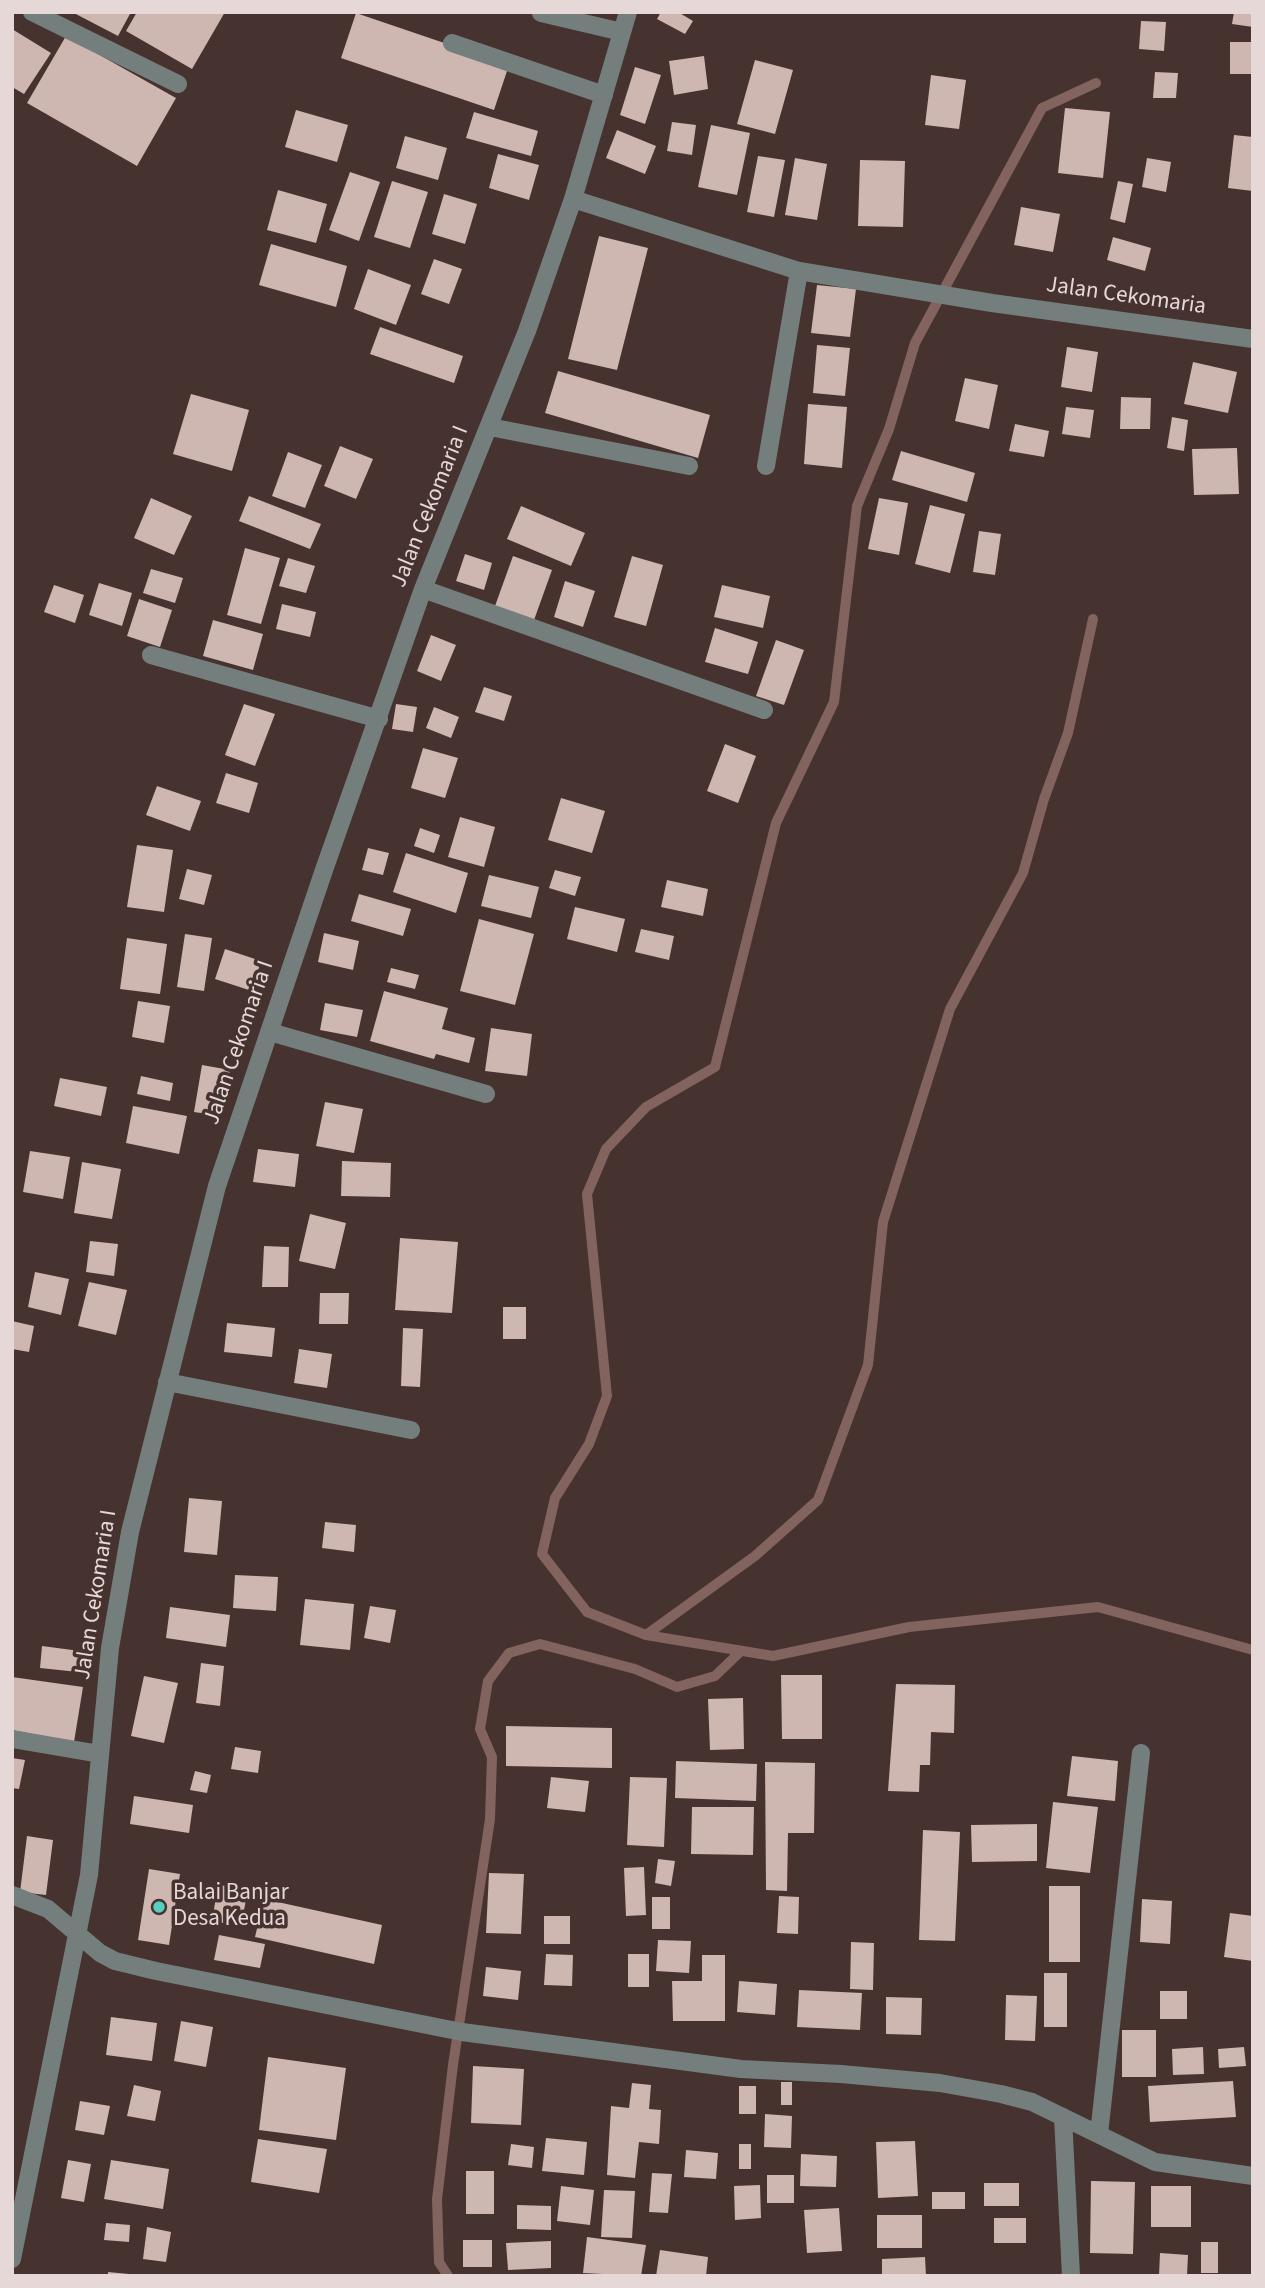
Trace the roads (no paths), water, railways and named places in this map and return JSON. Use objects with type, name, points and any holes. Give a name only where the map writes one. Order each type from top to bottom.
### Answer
[{"type":"street","name":"Jalan Cekomaria I","points":[[78,1935],[89,1875],[110,1648],[126,1558],[217,1186],[324,870],[424,589],[490,427],[573,199],[628,12]]},
{"type":"street","points":[[541,13],[622,32]]},
{"type":"street","points":[[44,15],[178,84]]},
{"type":"street","points":[[452,43],[604,95]]},
{"type":"street","name":"Jalan Cekomaria","points":[[573,199],[799,271],[992,303],[1253,339]]},
{"type":"street","points":[[766,466],[799,271]]},
{"type":"street","points":[[490,427],[688,466]]},
{"type":"street","points":[[424,589],[764,710]]},
{"type":"street","points":[[151,655],[379,719]]},
{"type":"street","points":[[270,1032],[486,1094]]},
{"type":"street","points":[[167,1382],[411,1430]]},
{"type":"street","points":[[12,1739],[100,1754]]},
{"type":"street","points":[[1099,2134],[1141,1753]]},
{"type":"street","points":[[12,1895],[48,1909],[78,1935],[115,1961],[461,2032],[741,2069],[940,2083],[1032,2102],[1155,2162],[1253,2176]]},
{"type":"street","points":[[12,2259],[20,2185],[78,1935]]},
{"type":"street","points":[[1063,2117],[1071,2276]]},
{"type":"waterway","points":[[1096,83],[1042,108],[915,343],[889,429],[857,506],[834,702],[776,823],[715,1067],[646,1107],[606,1149],[587,1194],[607,1396],[589,1444],[555,1498],[542,1554],[587,1612],[646,1635],[773,1656],[909,1627],[1098,1607],[1253,1650]]},
{"type":"waterway","points":[[646,1635],[755,1556],[818,1500],[868,1365],[883,1222],[950,1009],[1023,873],[1044,799],[1068,733],[1093,619]]},
{"type":"waterway","points":[[448,2276],[439,2262],[437,2199],[453,2065],[490,1819],[492,1757],[480,1729],[488,1681],[509,1653],[540,1644],[635,1669],[677,1687],[715,1676],[741,1651]]},
{"type":"place","name":"Balai Banjar Desa Kedua","points":[[159,1907]]}]
